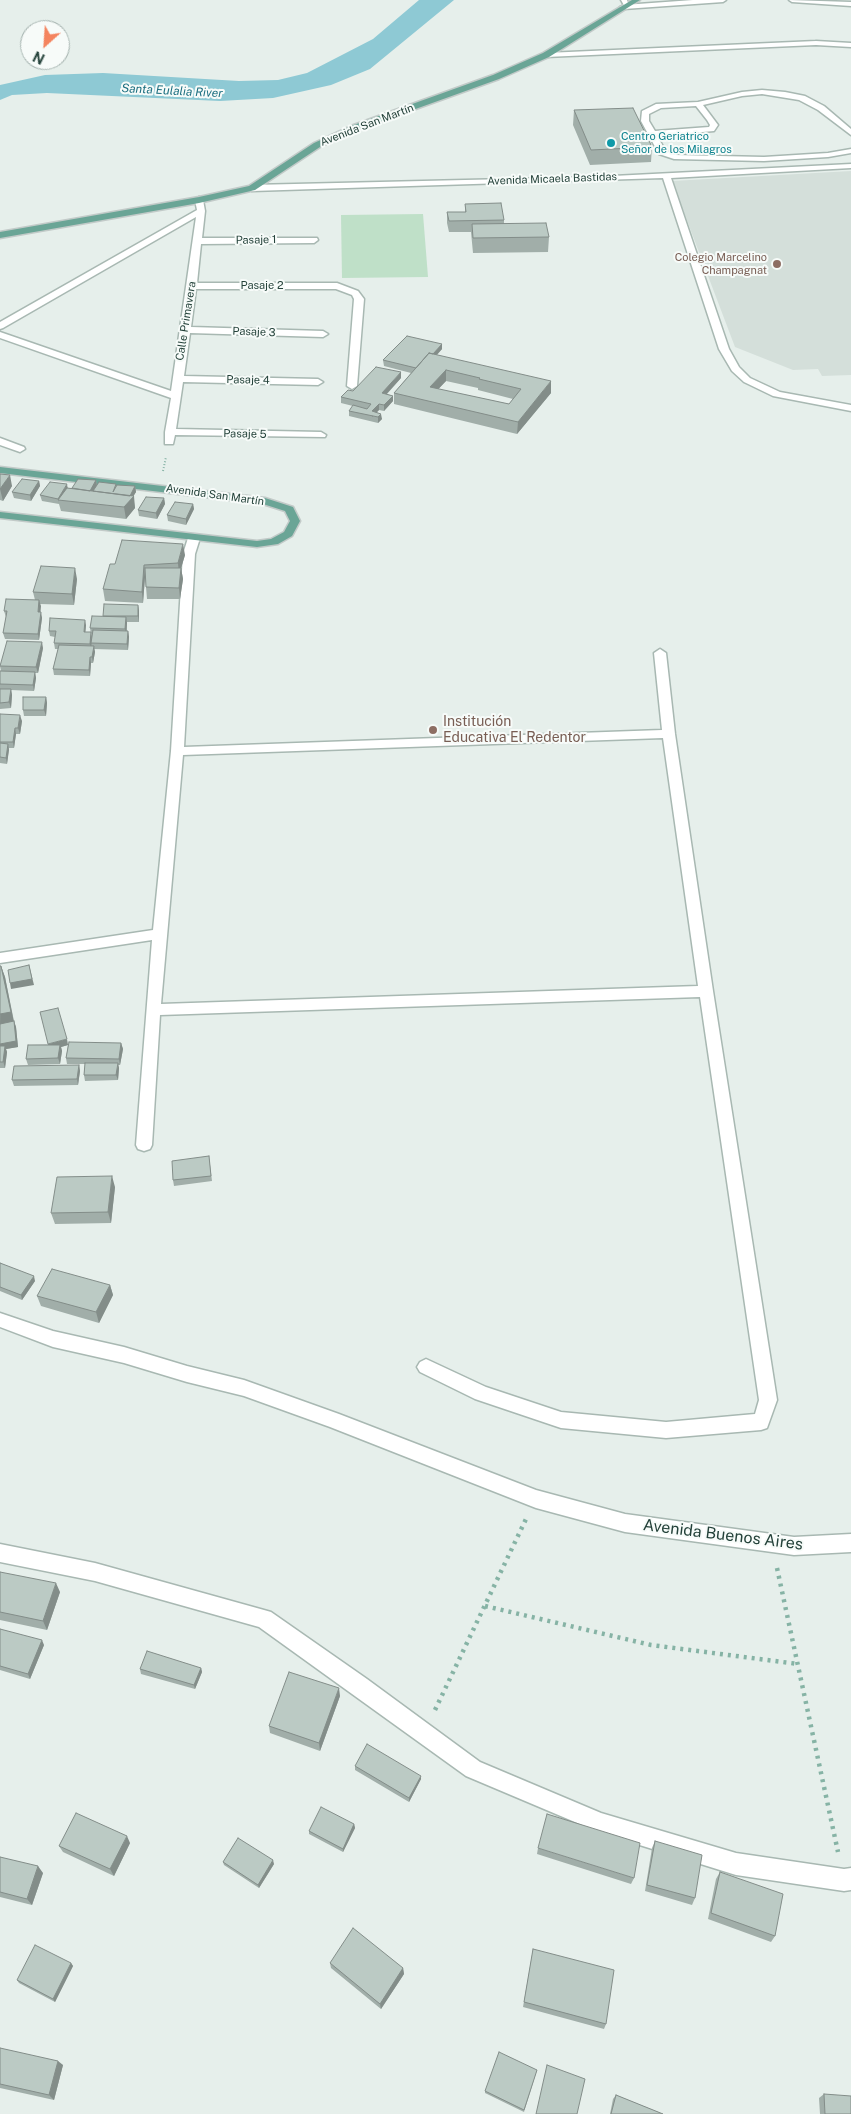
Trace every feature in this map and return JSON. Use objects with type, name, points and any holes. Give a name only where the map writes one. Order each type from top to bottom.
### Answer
[{"type":"main road","name":"Avenida San Martín","points":[[0,235],[199,200],[252,188],[317,145],[354,128],[496,77],[546,55],[625,4],[637,0]]},
{"type":"main road","name":"Avenida San Martín","points":[[0,470],[265,500],[289,509],[295,521],[288,534],[274,542],[257,544],[0,515]]},
{"type":"street","points":[[625,4],[724,0]]},
{"type":"street","points":[[792,0],[851,4]]},
{"type":"street","points":[[546,55],[816,43],[851,45]]},
{"type":"street","points":[[851,133],[821,108],[802,98],[785,94],[762,92],[742,94],[698,104],[659,106],[645,113],[645,121],[662,152],[674,157],[764,159],[828,156],[851,151]]},
{"type":"street","points":[[653,134],[711,129],[714,126],[711,118],[698,104]]},
{"type":"street","points":[[764,159],[773,170]]},
{"type":"street","name":"Avenida Micaela Bastidas","points":[[252,188],[666,175],[851,166]]},
{"type":"street","points":[[666,175],[724,349],[735,368],[747,380],[777,394],[851,408]]},
{"type":"street","name":"Calle Primavera","points":[[169,437],[198,241],[201,211],[199,200]]},
{"type":"street","points":[[0,326],[201,211]]},
{"type":"street","name":"Pasaje 1","points":[[198,241],[314,240]]},
{"type":"street","name":"Pasaje 2","points":[[192,286],[332,286],[348,289],[359,298],[352,386]]},
{"type":"street","name":"Pasaje 3","points":[[185,330],[323,334]]},
{"type":"street","points":[[0,335],[175,396]]},
{"type":"street","name":"Pasaje 4","points":[[178,378],[318,382]]},
{"type":"street","name":"Pasaje 5","points":[[169,437],[321,435]]},
{"type":"street","points":[[0,441],[20,449]]},
{"type":"street","points":[[144,1145],[153,1010],[177,751],[189,554],[194,538]]},
{"type":"street","points":[[426,1367],[481,1393],[561,1420],[666,1430],[761,1422],[768,1400],[668,734],[660,653]]},
{"type":"street","points":[[177,751],[668,734]]},
{"type":"street","points":[[0,958],[161,934]]},
{"type":"street","points":[[153,1010],[706,992]]},
{"type":"street","name":"Avenida Buenos Aires","points":[[0,1320],[53,1339],[124,1355],[187,1374],[244,1388],[536,1499],[625,1523],[794,1546],[851,1543]]},
{"type":"street","points":[[0,1552],[94,1572],[264,1619],[360,1686],[473,1769],[601,1823],[736,1864],[848,1879]]},
{"type":"path","points":[[160,488],[169,437]]},
{"type":"path","points":[[424,1733],[536,1499]]},
{"type":"path","points":[[772,1543],[848,1879]]},
{"type":"path","points":[[485,1606],[651,1645],[798,1664]]},
{"type":"shaded area","name":"Colegio Marcelino Champagnat","points":[[851,171],[851,375],[822,376],[818,369],[793,370],[735,347],[672,181]]},
{"type":"green space","points":[[423,214],[428,277],[342,278],[341,215]]},
{"type":"water","name":"Santa Eulalia River","points":[[419,0],[454,0],[370,69],[331,85],[273,98],[220,101],[47,93],[12,95],[0,100],[0,85],[45,75],[103,73],[239,81],[278,80],[307,73],[373,39]]},
{"type":"building","points":[[633,108],[652,147],[591,150],[574,110]]},
{"type":"building","points":[[501,203],[504,220],[449,221],[447,212],[466,212],[465,204]]},
{"type":"building","points":[[546,223],[549,237],[473,238],[472,224]]},
{"type":"building","points":[[407,336],[442,344],[433,354],[429,353],[416,368],[383,360]]},
{"type":"building","points":[[429,353],[551,381],[518,422],[394,393]],"holes":[[[446,370],[521,389],[509,404],[430,387]]]},
{"type":"building","points":[[376,367],[401,372],[382,393],[393,396],[384,405],[379,404],[372,411],[381,414],[378,417],[349,411],[353,405],[367,409],[371,404],[341,397],[348,390],[353,391]]},
{"type":"building","points":[[0,474],[10,475],[0,489]]},
{"type":"building","points":[[22,479],[39,481],[30,495],[12,492]]},
{"type":"building","points":[[78,479],[96,480],[90,491],[72,488]]},
{"type":"building","points":[[50,482],[67,484],[58,499],[40,495]]},
{"type":"building","points":[[99,482],[116,484],[113,492],[117,485],[135,486],[130,496],[93,491]]},
{"type":"building","points":[[67,488],[134,496],[124,507],[58,500]]},
{"type":"building","points":[[146,497],[164,498],[156,513],[138,510]]},
{"type":"building","points":[[175,502],[193,504],[186,519],[167,515]]},
{"type":"building","points":[[122,540],[183,544],[178,563],[144,565],[142,592],[103,589],[110,564],[115,564]]},
{"type":"building","points":[[41,566],[75,568],[72,594],[33,592]]},
{"type":"building","points":[[145,568],[181,568],[179,588],[146,587]]},
{"type":"building","points":[[6,599],[39,600],[38,612],[41,612],[38,634],[3,633],[7,611],[4,611]]},
{"type":"building","points":[[104,604],[138,605],[138,616],[103,616]]},
{"type":"building","points":[[92,616],[126,617],[125,629],[90,628]]},
{"type":"building","points":[[50,618],[85,620],[84,632],[91,632],[90,644],[54,643],[56,631],[49,631]]},
{"type":"building","points":[[93,630],[128,631],[127,644],[91,643]]},
{"type":"building","points":[[7,641],[42,642],[36,667],[0,666]]},
{"type":"building","points":[[59,645],[94,646],[92,657],[90,657],[89,670],[53,669]]},
{"type":"building","points":[[0,671],[35,672],[33,685],[0,684]]},
{"type":"building","points":[[0,689],[11,689],[9,702],[0,703]]},
{"type":"building","points":[[23,697],[46,697],[44,710],[23,710]]},
{"type":"building","points":[[0,714],[20,715],[18,728],[15,728],[13,742],[0,742]]},
{"type":"building","points":[[0,743],[8,744],[6,758],[0,757]]},
{"type":"building","points":[[29,965],[32,979],[10,983],[8,970]]},
{"type":"building","points":[[0,966],[11,1012],[0,1014]]},
{"type":"building","points":[[58,1008],[67,1039],[48,1044],[40,1012]]},
{"type":"building","points":[[14,1021],[16,1041],[0,1044],[0,1024]]},
{"type":"building","points":[[69,1042],[121,1043],[119,1059],[66,1058]]},
{"type":"building","points":[[28,1045],[60,1045],[58,1058],[26,1059]]},
{"type":"building","points":[[0,1046],[5,1046],[3,1062],[0,1062]]},
{"type":"building","points":[[85,1063],[118,1063],[116,1075],[84,1075]]},
{"type":"building","points":[[79,1065],[77,1079],[12,1080],[14,1066]]},
{"type":"building","points":[[209,1156],[211,1176],[173,1180],[172,1161]]},
{"type":"building","points":[[112,1176],[108,1212],[51,1213],[57,1177]]},
{"type":"building","points":[[0,1263],[34,1276],[21,1295],[0,1287]]},
{"type":"building","points":[[52,1269],[110,1285],[96,1312],[37,1296]]},
{"type":"building","points":[[0,1572],[56,1583],[43,1621],[0,1612]]},
{"type":"building","points":[[0,1629],[42,1640],[28,1674],[0,1666]]},
{"type":"building","points":[[147,1651],[201,1668],[194,1685],[140,1669]]},
{"type":"building","points":[[289,1672],[339,1688],[319,1743],[269,1726]]},
{"type":"building","points":[[367,1744],[421,1776],[409,1798],[355,1766]]},
{"type":"building","points":[[321,1807],[354,1824],[343,1849],[309,1831]]},
{"type":"building","points":[[76,1813],[127,1836],[110,1869],[59,1846]]},
{"type":"building","points":[[547,1814],[640,1843],[634,1878],[538,1848]]},
{"type":"building","points":[[238,1838],[273,1860],[258,1885],[223,1862]]},
{"type":"building","points":[[655,1841],[702,1855],[695,1898],[647,1885]]},
{"type":"building","points":[[0,1857],[38,1866],[27,1899],[0,1892]]},
{"type":"building","points":[[720,1872],[783,1894],[775,1936],[711,1913]]},
{"type":"building","points":[[353,1928],[403,1968],[380,2004],[330,1963]]},
{"type":"building","points":[[35,1945],[71,1963],[53,1999],[17,1980]]},
{"type":"building","points":[[533,1949],[614,1970],[606,2024],[524,2002]]},
{"type":"building","points":[[0,2048],[58,2061],[49,2095],[0,2084]]},
{"type":"building","points":[[499,2052],[537,2070],[524,2110],[485,2091]]},
{"type":"building","points":[[547,2065],[585,2079],[577,2114],[536,2114]]},
{"type":"building","points":[[824,2094],[851,2096],[851,2114],[825,2114]]},
{"type":"building","points":[[616,2095],[663,2114],[611,2114]]},
{"type":"place","name":"Centro Geriatrico Señor de los Milagros","points":[[611,143]]},
{"type":"place","name":"Colegio Marcelino Champagnat","points":[[777,264]]},
{"type":"place","name":"Institución Educativa El Redentor","points":[[433,730]]}]
